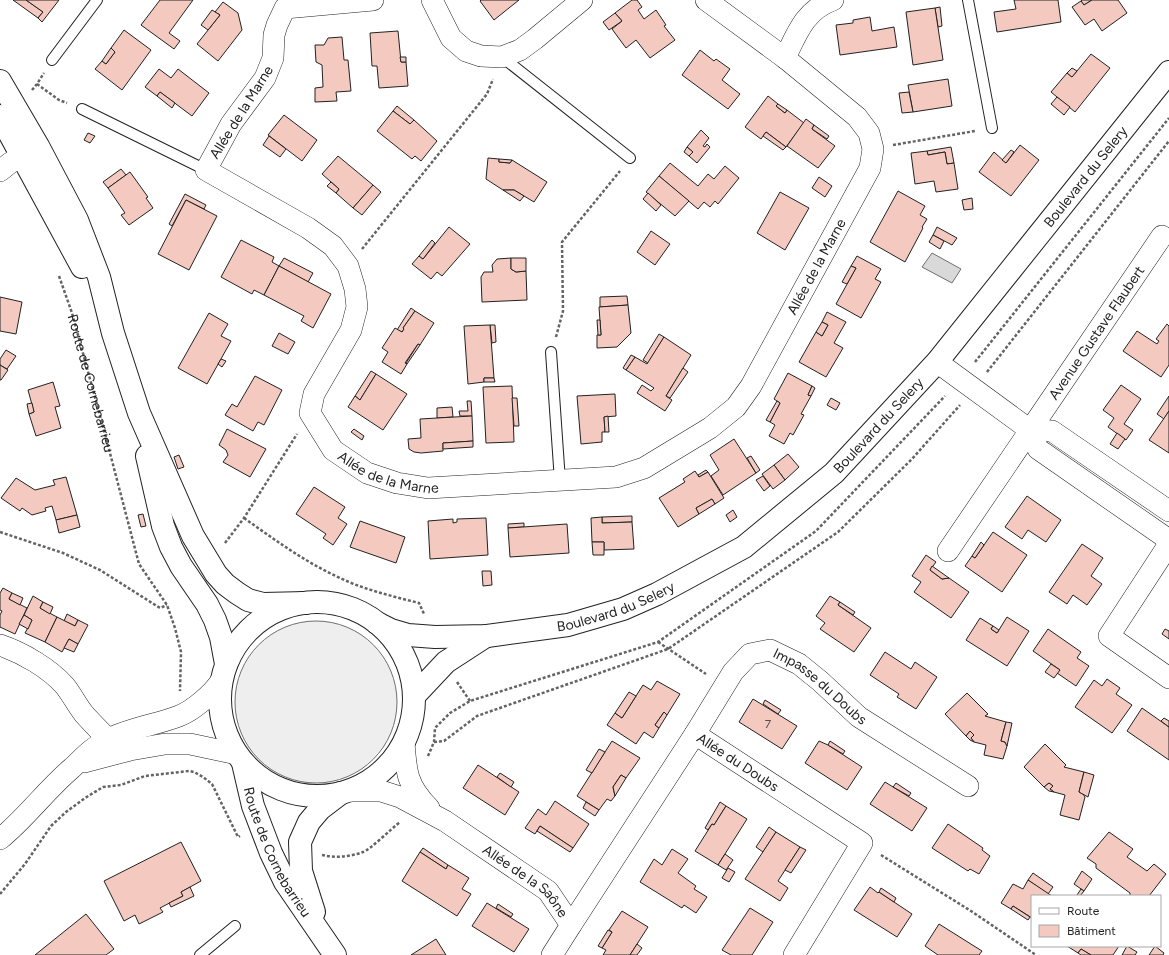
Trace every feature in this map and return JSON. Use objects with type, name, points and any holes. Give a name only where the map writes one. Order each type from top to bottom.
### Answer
[{"type":"main road","name":"Boulevard du Selery","points":[[377,624],[408,635],[435,637],[487,636],[568,625],[623,609],[657,594],[744,547],[834,473],[937,362],[1169,72]]},
{"type":"main road","points":[[0,81],[30,150]]},
{"type":"main road","points":[[0,116],[30,150],[77,220],[99,278],[113,333],[139,413],[192,536],[216,574],[225,584],[248,600],[263,604],[325,603],[344,606],[362,613],[392,638],[404,656],[411,675],[414,696],[412,720],[404,742],[393,758],[380,772],[365,783],[344,792],[319,796],[296,794],[281,789],[254,774],[240,759],[226,733],[221,716],[220,699],[224,673],[222,637],[216,620],[207,604],[181,566],[171,547],[163,526],[147,459],[139,413]]},
{"type":"main road","points":[[224,673],[234,649],[245,635],[258,623],[278,611],[306,603]]},
{"type":"main road","name":"Boulevard du Selery","points":[[414,696],[446,662],[487,636]]},
{"type":"main road","name":"Route de Cornebarrieu","points":[[240,759],[253,806],[271,853],[285,882],[335,955]]},
{"type":"main road","name":"Route de Cornebarrieu","points":[[322,936],[300,871],[300,842],[309,822],[320,809],[344,792]]},
{"type":"street","name":"Allée de la Marne","points":[[373,0],[280,4],[274,35],[273,58],[267,74],[231,124],[206,170],[308,228],[333,246],[348,266],[355,289],[358,307],[351,330],[314,394],[310,413],[333,450],[367,473],[397,483],[428,488],[616,477],[644,468],[710,428],[736,406],[751,386],[870,168],[873,149],[869,133],[857,117],[784,58],[706,0]]},
{"type":"street","points":[[432,0],[451,38],[466,51],[481,56],[502,57],[520,50],[582,0]]},
{"type":"street","points":[[784,58],[801,24],[822,4],[833,0]]},
{"type":"street","points":[[0,171],[30,150]]},
{"type":"street","name":"Avenue Gustave Flaubert","points":[[948,551],[1162,236]]},
{"type":"street","points":[[937,362],[1030,430],[1038,449],[1169,540]]},
{"type":"street","points":[[1030,430],[1052,431],[1169,511]]},
{"type":"street","points":[[1169,544],[1109,636],[1169,678]]},
{"type":"street","points":[[0,645],[17,652],[55,676],[65,686],[84,714],[108,739]]},
{"type":"street","name":"Impasse du Doubs","points":[[695,734],[733,672],[750,654],[770,650],[799,664],[859,717],[968,786]]},
{"type":"street","points":[[0,839],[24,817],[62,776],[93,748],[108,739],[181,715],[206,698],[215,689],[224,673]]},
{"type":"street","name":"Allée du Doubs","points":[[571,925],[695,734],[862,843]]},
{"type":"street","name":"Allée de la Saône","points":[[404,742],[406,767],[413,789],[419,798],[445,821]]},
{"type":"street","points":[[72,768],[87,761],[107,755],[164,744],[190,744],[240,759]]},
{"type":"street","name":"Allée de la Saône","points":[[344,792],[381,791],[400,797],[445,821],[548,890],[571,925],[552,955]]},
{"type":"street","points":[[794,955],[862,843]]},
{"type":"lane","points":[[52,60],[97,0]]},
{"type":"lane","points":[[968,0],[992,128]]},
{"type":"lane","points":[[502,57],[630,158]]},
{"type":"lane","name":"Allée de la Marne","points":[[82,110],[206,170]]},
{"type":"lane","points":[[551,352],[560,481]]},
{"type":"lane","points":[[200,955],[236,926]]},
{"type":"path","points":[[348,266],[487,94],[502,57]]},
{"type":"path","points":[[28,93],[37,84],[52,60]]},
{"type":"path","points":[[37,84],[59,100],[82,110]]},
{"type":"path","points":[[873,149],[992,128]]},
{"type":"path","points":[[551,352],[563,310],[562,242],[630,158]]},
{"type":"path","name":"Route de Cornebarrieu","points":[[57,270],[72,312],[139,564],[166,604],[175,628],[181,652],[180,694]]},
{"type":"path","points":[[221,549],[244,518],[310,413]]},
{"type":"path","points":[[244,518],[290,551],[341,578],[383,594],[419,603],[425,616]]},
{"type":"path","points":[[0,532],[63,553],[100,570],[160,608],[166,604]]},
{"type":"path","points":[[658,642],[725,686]]},
{"type":"path","points":[[455,677],[470,702]]},
{"type":"path","points":[[0,894],[25,864],[51,826],[66,812],[103,787],[121,785],[145,776],[189,771],[203,777],[212,784],[238,836],[245,835]]},
{"type":"path","points":[[317,852],[323,855],[338,857],[364,852],[403,819]]},
{"type":"path","points":[[862,843],[970,911],[1036,955]]},
{"type":"shaded area","points":[[932,253],[961,269],[952,283],[922,267]]},
{"type":"shaded area","points":[[308,621],[324,621],[340,624],[354,630],[374,644],[384,657],[394,678],[397,702],[394,726],[384,747],[374,760],[361,770],[340,780],[324,783],[308,783],[292,780],[278,774],[264,765],[253,754],[244,740],[238,726],[235,710],[235,694],[238,678],[244,664],[253,650],[264,639],[278,630],[292,624]]},
{"type":"building","points":[[13,0],[26,0],[43,12],[38,18]]},
{"type":"building","points":[[26,0],[59,0],[42,22],[38,18],[43,12]]},
{"type":"building","points":[[160,0],[193,0],[169,33],[180,41],[174,49],[141,25]]},
{"type":"building","points":[[519,0],[494,20],[480,1]]},
{"type":"building","points":[[632,0],[637,0],[642,7],[638,10],[644,19],[656,10],[666,25],[664,26],[675,40],[650,58],[636,40],[626,48],[612,29],[622,21],[615,13]]},
{"type":"building","points":[[1014,0],[1058,0],[1061,22],[997,32],[994,12],[1016,9]]},
{"type":"building","points":[[1092,0],[1084,5],[1081,1]]},
{"type":"building","points":[[1092,0],[1118,0],[1127,13],[1102,31],[1094,19],[1085,25],[1072,7],[1081,1],[1084,5]]},
{"type":"building","points":[[223,2],[238,13],[242,30],[218,61],[197,44],[220,15],[215,12]]},
{"type":"building","points":[[940,7],[942,26],[938,27],[935,8]]},
{"type":"building","points":[[935,8],[943,60],[913,65],[906,12]]},
{"type":"building","points":[[212,10],[220,15],[208,30],[201,25]]},
{"type":"building","points":[[615,13],[622,21],[609,30],[603,22]]},
{"type":"building","points":[[870,17],[872,31],[894,27],[897,47],[840,55],[836,25],[853,23],[853,20]]},
{"type":"building","points":[[124,30],[151,50],[122,90],[95,69],[102,61],[106,64],[115,52],[111,48]]},
{"type":"building","points":[[398,31],[401,62],[406,62],[408,86],[379,88],[377,66],[372,66],[370,33]]},
{"type":"building","points":[[342,37],[344,60],[348,60],[351,91],[336,92],[337,101],[315,102],[315,88],[323,87],[322,65],[316,62],[315,45],[324,45],[328,38]]},
{"type":"building","points":[[111,48],[115,52],[106,64],[102,61]]},
{"type":"building","points":[[700,50],[714,61],[716,59],[730,69],[722,80],[740,94],[728,109],[682,75]]},
{"type":"building","points":[[1091,54],[1110,68],[1075,112],[1051,92],[1067,73],[1072,77]]},
{"type":"building","points":[[400,57],[406,57],[406,62],[401,62]]},
{"type":"building","points":[[1072,68],[1077,71],[1072,77],[1067,73]]},
{"type":"building","points":[[159,69],[171,78],[178,69],[209,93],[192,116],[160,92],[157,96],[145,87]]},
{"type":"building","points":[[948,79],[952,106],[913,112],[908,85]]},
{"type":"building","points":[[160,92],[175,103],[172,108],[157,96]]},
{"type":"building","points":[[909,92],[913,112],[902,113],[899,93]]},
{"type":"building","points":[[768,96],[778,104],[776,106],[785,113],[787,110],[804,123],[786,147],[766,132],[761,139],[745,127]]},
{"type":"building","points":[[1057,97],[1070,107],[1064,115],[1051,104]]},
{"type":"building","points":[[778,104],[787,110],[785,113],[776,106]]},
{"type":"building","points":[[397,106],[414,120],[410,124],[393,111]]},
{"type":"building","points":[[393,111],[410,124],[414,120],[437,141],[421,161],[415,156],[412,159],[377,131]]},
{"type":"building","points":[[284,115],[317,140],[302,161],[268,135]]},
{"type":"building","points":[[806,119],[814,125],[812,129],[835,146],[818,168],[787,146]]},
{"type":"building","points":[[814,125],[829,136],[827,139],[812,129]]},
{"type":"building","points":[[701,130],[709,138],[703,146],[705,147],[707,144],[710,147],[697,163],[689,156],[693,152],[687,147]]},
{"type":"building","points":[[766,132],[786,147],[783,150],[763,136]]},
{"type":"building","points":[[88,133],[95,136],[90,143],[84,140]]},
{"type":"building","points":[[269,136],[286,149],[280,157],[263,145]]},
{"type":"building","points":[[1020,145],[1039,160],[1011,196],[979,172],[994,152],[1006,163]]},
{"type":"building","points":[[687,147],[693,152],[689,156],[684,152]]},
{"type":"building","points":[[951,147],[954,163],[947,164],[945,152],[928,155],[927,151]]},
{"type":"building","points":[[1011,150],[1014,152],[1006,163],[1002,160]]},
{"type":"building","points":[[927,151],[928,155],[945,152],[947,164],[954,163],[958,189],[936,192],[934,181],[915,184],[911,153]]},
{"type":"building","points":[[338,156],[373,185],[353,208],[336,193],[339,189],[322,174]]},
{"type":"building","points":[[488,158],[499,159],[499,162],[510,163],[512,160],[547,182],[534,202],[514,190],[503,190],[486,179]]},
{"type":"building","points":[[499,159],[512,160],[510,163],[499,162]]},
{"type":"building","points":[[670,163],[698,186],[708,174],[714,179],[725,166],[739,178],[718,204],[715,201],[710,207],[704,202],[698,209],[659,176]]},
{"type":"building","points":[[121,169],[126,175],[108,188],[103,182]]},
{"type":"building","points":[[130,172],[148,197],[146,198],[153,208],[129,225],[121,215],[125,213],[108,188]]},
{"type":"building","points":[[659,176],[689,201],[675,216],[646,192]]},
{"type":"building","points":[[819,177],[832,186],[825,197],[812,188]]},
{"type":"building","points":[[331,182],[339,189],[336,193],[327,186]]},
{"type":"building","points":[[373,185],[381,192],[362,215],[353,208]]},
{"type":"building","points":[[503,190],[514,190],[524,196],[520,201]]},
{"type":"building","points":[[898,191],[925,206],[920,215],[927,219],[905,262],[870,242]]},
{"type":"building","points":[[780,192],[809,208],[785,250],[757,233]]},
{"type":"building","points":[[648,193],[661,205],[656,211],[643,199]]},
{"type":"building","points":[[185,194],[206,205],[204,209],[186,200],[172,226],[169,224]]},
{"type":"building","points":[[972,198],[973,209],[964,210],[962,200]]},
{"type":"building","points":[[186,200],[217,216],[189,270],[158,254]]},
{"type":"building","points":[[449,227],[470,244],[442,276],[437,272],[431,279],[412,264],[419,256],[423,259]]},
{"type":"building","points":[[937,227],[957,238],[952,245],[933,235]]},
{"type":"building","points":[[651,231],[670,244],[655,265],[637,252]]},
{"type":"building","points":[[933,235],[944,241],[940,249],[929,242]]},
{"type":"building","points":[[241,240],[274,257],[272,262],[279,266],[264,295],[254,290],[252,294],[221,277]]},
{"type":"building","points":[[432,240],[435,243],[423,259],[419,256]]},
{"type":"building","points":[[857,256],[881,269],[875,279],[881,282],[861,318],[836,304],[856,268],[851,266]]},
{"type":"building","points":[[284,258],[313,273],[308,282],[279,266]]},
{"type":"building","points":[[511,258],[511,269],[516,272],[526,271],[527,300],[482,302],[481,277],[484,272],[493,272],[492,265],[497,259]]},
{"type":"building","points":[[511,258],[526,258],[526,271],[516,272],[511,269]]},
{"type":"building","points":[[279,266],[331,294],[313,328],[301,321],[304,316],[264,295]]},
{"type":"building","points":[[851,266],[856,268],[847,284],[842,282]]},
{"type":"building","points":[[627,296],[628,305],[600,307],[600,297]]},
{"type":"building","points":[[0,297],[22,302],[16,334],[0,331]]},
{"type":"building","points":[[628,305],[631,333],[617,347],[597,348],[597,335],[601,335],[599,307]]},
{"type":"building","points":[[411,308],[415,311],[403,328],[404,329],[402,332],[397,330]]},
{"type":"building","points":[[415,311],[434,323],[420,345],[418,344],[405,363],[407,364],[401,374],[382,362],[388,352],[382,348],[395,328],[402,332],[404,329],[403,328]]},
{"type":"building","points":[[827,312],[846,322],[834,343],[843,348],[826,377],[799,362],[816,332],[822,336],[828,325],[822,322]]},
{"type":"building","points":[[209,313],[228,324],[221,336],[231,341],[207,384],[178,368]]},
{"type":"building","points":[[597,320],[600,320],[601,335],[598,335]]},
{"type":"building","points":[[822,322],[828,325],[822,336],[816,332]]},
{"type":"building","points":[[1167,324],[1169,326],[1169,365],[1161,377],[1123,351],[1137,331],[1157,344],[1159,341],[1156,339]]},
{"type":"building","points":[[490,325],[495,325],[496,342],[492,343]]},
{"type":"building","points":[[490,325],[494,378],[484,378],[484,382],[468,384],[464,326]]},
{"type":"building","points":[[279,333],[295,342],[288,354],[272,346]]},
{"type":"building","points":[[659,334],[664,337],[648,363],[643,360]]},
{"type":"building","points":[[664,337],[691,355],[666,396],[672,400],[665,411],[637,393],[642,385],[651,391],[654,388],[626,370],[635,357],[647,364]]},
{"type":"building","points":[[418,344],[420,345],[407,364],[406,363]]},
{"type":"building","points":[[6,350],[16,356],[7,369],[0,365],[0,359]]},
{"type":"building","points":[[631,355],[635,357],[626,370],[623,368]]},
{"type":"building","points":[[221,359],[226,361],[222,367],[218,364]]},
{"type":"building","points":[[0,365],[8,370],[1,380],[0,380]]},
{"type":"building","points":[[683,368],[688,372],[670,398],[666,396]]},
{"type":"building","points":[[371,371],[376,374],[360,400],[355,396]]},
{"type":"building","points":[[788,373],[812,386],[808,395],[811,396],[801,414],[804,415],[793,435],[790,433],[784,444],[769,436],[775,425],[770,422],[780,403],[774,399]]},
{"type":"building","points":[[376,374],[407,394],[383,430],[348,407],[355,396],[360,400]]},
{"type":"building","points":[[255,376],[282,390],[264,425],[258,422],[253,431],[225,415],[232,404],[237,407]]},
{"type":"building","points":[[484,378],[494,378],[495,382],[484,382]]},
{"type":"building","points":[[53,382],[60,406],[55,407],[61,428],[36,436],[29,414],[34,412],[28,390]]},
{"type":"building","points":[[1121,385],[1141,399],[1124,424],[1133,430],[1126,440],[1108,427],[1114,418],[1103,410]]},
{"type":"building","points":[[512,386],[514,442],[486,443],[483,387]]},
{"type":"building","points":[[812,386],[815,388],[811,396],[808,395]]},
{"type":"building","points":[[615,394],[616,416],[604,417],[605,432],[602,432],[602,442],[581,444],[577,396]]},
{"type":"building","points":[[1169,396],[1169,411],[1164,419],[1157,414]]},
{"type":"building","points":[[512,398],[517,398],[519,426],[514,426]]},
{"type":"building","points":[[831,398],[840,403],[836,410],[827,405]]},
{"type":"building","points":[[467,401],[471,401],[472,416],[460,416],[459,411],[468,411]]},
{"type":"building","points":[[777,401],[780,403],[770,422],[766,420]]},
{"type":"building","points":[[32,403],[34,412],[29,414],[27,404]]},
{"type":"building","points":[[452,407],[453,417],[437,418],[437,408]]},
{"type":"building","points":[[1169,411],[1169,453],[1149,440]]},
{"type":"building","points":[[472,416],[473,441],[443,443],[443,451],[421,453],[414,452],[409,449],[408,439],[421,438],[420,419]]},
{"type":"building","points":[[608,416],[609,432],[605,432],[604,417]]},
{"type":"building","points":[[227,429],[266,449],[250,477],[223,462],[228,455],[226,450],[219,445]]},
{"type":"building","points":[[354,429],[364,436],[362,440],[351,432]]},
{"type":"building","points":[[1117,433],[1125,439],[1118,449],[1110,444]]},
{"type":"building","points":[[734,439],[756,473],[723,495],[711,476],[719,470],[710,455]]},
{"type":"building","points":[[473,441],[473,447],[443,449],[443,443]]},
{"type":"building","points":[[788,454],[799,467],[785,480],[774,465]]},
{"type":"building","points":[[179,455],[184,467],[178,469],[174,457]]},
{"type":"building","points":[[751,456],[760,470],[756,473],[747,458]]},
{"type":"building","points":[[774,465],[785,480],[773,489],[762,474]]},
{"type":"building","points":[[706,470],[708,472],[699,477],[698,475]]},
{"type":"building","points":[[695,471],[699,477],[708,472],[724,498],[715,504],[712,499],[696,508],[699,514],[678,527],[659,498],[685,482],[683,479]]},
{"type":"building","points":[[763,476],[770,486],[764,491],[756,480]]},
{"type":"building","points":[[66,477],[77,515],[56,520],[52,506],[45,508],[46,511],[32,515],[22,508],[20,511],[1,498],[16,478],[35,490],[55,485],[53,480]]},
{"type":"building","points":[[314,487],[345,507],[338,518],[347,524],[333,545],[323,538],[326,534],[296,514]]},
{"type":"building","points":[[1027,496],[1061,520],[1046,542],[1028,530],[1022,539],[1005,527]]},
{"type":"building","points":[[712,499],[715,504],[699,514],[696,508]]},
{"type":"building","points":[[733,510],[737,517],[730,522],[726,515]]},
{"type":"building","points":[[143,514],[146,526],[141,527],[138,515]]},
{"type":"building","points":[[77,515],[80,527],[59,533],[56,520]]},
{"type":"building","points":[[632,516],[632,522],[602,523],[602,517]]},
{"type":"building","points":[[602,517],[602,523],[632,522],[634,549],[604,550],[604,542],[592,542],[591,518]]},
{"type":"building","points":[[486,518],[488,555],[430,559],[428,521],[453,519],[453,523],[457,522],[457,519]]},
{"type":"building","points":[[360,521],[405,537],[396,563],[350,547]]},
{"type":"building","points":[[524,523],[524,527],[508,528],[508,524]]},
{"type":"building","points":[[567,524],[569,553],[510,557],[508,528]]},
{"type":"building","points":[[993,532],[1027,555],[1002,592],[965,566],[972,556],[975,558]]},
{"type":"building","points":[[592,542],[604,542],[604,555],[593,555]]},
{"type":"building","points":[[981,542],[984,545],[975,558],[972,556]]},
{"type":"building","points":[[1082,544],[1103,558],[1091,576],[1102,584],[1087,605],[1073,595],[1067,604],[1049,592]]},
{"type":"building","points":[[926,555],[936,562],[930,570],[942,579],[949,578],[969,592],[951,618],[914,592],[921,582],[912,576]]},
{"type":"building","points":[[932,566],[949,578],[942,579],[930,570]]},
{"type":"building","points":[[482,571],[491,571],[492,585],[483,586]]},
{"type":"building","points":[[3,588],[12,593],[9,599],[27,608],[15,634],[0,627],[0,615],[2,611],[0,610],[0,593]]},
{"type":"building","points":[[12,593],[23,598],[20,605],[9,599]]},
{"type":"building","points":[[33,596],[43,602],[40,608],[57,617],[45,642],[25,633],[32,620],[24,615]]},
{"type":"building","points":[[830,596],[840,602],[838,605],[871,628],[854,652],[820,629],[825,623],[816,616]]},
{"type":"building","points":[[43,602],[53,607],[50,614],[40,608]]},
{"type":"building","points":[[840,602],[855,612],[853,615],[838,605]]},
{"type":"building","points":[[67,614],[78,620],[75,626],[64,621]]},
{"type":"building","points":[[24,615],[32,620],[28,629],[19,624]]},
{"type":"building","points":[[57,617],[75,626],[78,620],[88,625],[78,644],[69,639],[62,652],[45,642]]},
{"type":"building","points":[[1007,617],[1029,631],[1007,666],[966,640],[980,618],[993,626],[991,629],[997,633]]},
{"type":"building","points":[[993,626],[999,630],[997,633],[991,629]]},
{"type":"building","points":[[1048,629],[1081,652],[1077,658],[1089,666],[1076,686],[1057,673],[1060,670],[1033,651]]},
{"type":"building","points":[[1165,629],[1169,631],[1169,639],[1162,634]]},
{"type":"building","points":[[69,639],[78,644],[74,652],[64,648]]},
{"type":"building","points":[[885,652],[911,669],[915,662],[937,677],[916,709],[897,697],[899,694],[870,675]]},
{"type":"building","points":[[1051,664],[1060,670],[1054,678],[1045,672]]},
{"type":"building","points":[[1107,679],[1120,688],[1116,694],[1132,705],[1112,733],[1075,707],[1094,680],[1102,686]]},
{"type":"building","points":[[657,681],[680,694],[667,715],[664,712],[655,725],[659,728],[653,738],[644,732],[636,744],[607,725],[615,713],[622,718],[643,685],[651,690]]},
{"type":"building","points":[[629,692],[636,696],[622,718],[615,713]]},
{"type":"building","points":[[967,693],[988,714],[985,716],[1006,722],[1001,741],[1005,742],[1007,746],[1003,759],[984,755],[986,745],[974,742],[971,738],[974,735],[970,731],[966,736],[945,714]]},
{"type":"building","points":[[753,699],[797,726],[782,749],[739,722]]},
{"type":"building","points":[[765,700],[781,710],[778,714],[763,704]]},
{"type":"building","points":[[1142,708],[1169,727],[1169,760],[1127,731]]},
{"type":"building","points":[[664,712],[667,715],[659,728],[655,725]]},
{"type":"building","points":[[1164,718],[1169,721],[1169,727],[1161,721]]},
{"type":"building","points":[[1006,722],[1012,723],[1007,746],[1005,742],[1001,741]]},
{"type":"building","points":[[970,731],[974,735],[971,738],[974,742],[966,736]]},
{"type":"building","points":[[612,741],[640,758],[626,778],[621,775],[613,787],[615,796],[611,801],[607,799],[599,810],[577,796]]},
{"type":"building","points":[[819,741],[828,745],[862,767],[847,790],[805,763]]},
{"type":"building","points":[[830,741],[845,751],[843,754],[828,745]]},
{"type":"building","points":[[1045,744],[1066,765],[1064,767],[1084,772],[1079,792],[1085,797],[1079,820],[1060,815],[1065,795],[1054,792],[1050,789],[1053,786],[1049,783],[1044,787],[1024,767]]},
{"type":"building","points":[[599,749],[605,752],[592,773],[586,770]]},
{"type":"building","points":[[478,765],[519,792],[505,815],[463,788]]},
{"type":"building","points":[[1084,772],[1094,775],[1088,797],[1079,792]]},
{"type":"building","points":[[500,773],[514,782],[511,787],[497,777]]},
{"type":"building","points":[[621,775],[626,778],[615,796],[613,787]]},
{"type":"building","points":[[885,782],[927,808],[912,831],[870,804]]},
{"type":"building","points":[[896,783],[911,793],[909,796],[893,787]]},
{"type":"building","points":[[1049,783],[1053,786],[1050,789],[1054,792],[1049,791],[1044,787]]},
{"type":"building","points":[[555,801],[589,824],[573,848],[540,826],[535,834],[525,828],[538,809],[546,815]]},
{"type":"building","points":[[586,802],[599,810],[595,816],[583,808]]},
{"type":"building","points":[[720,802],[726,806],[714,825],[712,824],[708,830],[705,828]]},
{"type":"building","points":[[726,806],[747,819],[718,865],[695,851],[712,824],[714,825]]},
{"type":"building","points":[[948,824],[983,848],[982,850],[990,856],[979,874],[970,869],[968,871],[932,848]]},
{"type":"building","points":[[540,826],[573,848],[570,852],[537,831]]},
{"type":"building","points":[[769,827],[776,832],[763,852],[756,847]]},
{"type":"building","points":[[776,832],[800,847],[778,881],[788,888],[780,901],[745,879]]},
{"type":"building","points":[[1109,832],[1133,849],[1127,857],[1147,871],[1154,864],[1166,874],[1150,895],[1130,895],[1130,893],[1096,868],[1096,864],[1087,858]]},
{"type":"building","points":[[181,842],[201,881],[181,892],[183,896],[160,908],[163,912],[139,924],[135,915],[124,921],[104,881]]},
{"type":"building","points":[[800,847],[806,850],[791,873],[785,870]]},
{"type":"building","points":[[423,848],[448,865],[446,869],[420,852]]},
{"type":"building","points":[[672,849],[688,859],[678,873],[696,886],[694,889],[707,897],[696,913],[684,905],[682,908],[640,882],[654,859],[662,865]]},
{"type":"building","points":[[420,852],[446,869],[448,865],[469,878],[462,889],[471,894],[457,916],[402,881]]},
{"type":"building","points":[[725,854],[733,860],[726,870],[718,865]]},
{"type":"building","points":[[728,868],[735,872],[729,882],[722,878]]},
{"type":"building","points":[[1082,871],[1092,879],[1084,891],[1074,884]]},
{"type":"building","points":[[1033,873],[1053,887],[1048,894],[1028,880]]},
{"type":"building","points":[[1028,880],[1050,895],[1031,895],[1031,917],[1013,906],[1011,909],[1001,903],[1013,884],[1023,889]]},
{"type":"building","points":[[190,887],[194,896],[171,907],[169,903],[183,896],[181,892]]},
{"type":"building","points":[[870,887],[912,914],[897,937],[854,910]]},
{"type":"building","points":[[881,888],[896,898],[894,902],[879,892]]},
{"type":"building","points":[[1081,889],[1084,891],[1081,895],[1077,895]]},
{"type":"building","points":[[487,903],[529,929],[514,952],[472,926]]},
{"type":"building","points":[[498,904],[513,914],[511,917],[496,908]]},
{"type":"building","points":[[1013,906],[1030,917],[1028,920],[1011,909]]},
{"type":"building","points":[[750,908],[773,922],[752,955],[731,955],[722,950]]},
{"type":"building","points":[[622,911],[648,927],[630,955],[603,955],[606,950],[602,948],[612,932],[609,930]]},
{"type":"building","points":[[86,914],[114,949],[106,955],[35,955]]},
{"type":"building","points":[[939,924],[982,951],[979,955],[938,955],[925,946]]},
{"type":"building","points":[[608,930],[612,932],[602,948],[598,946]]},
{"type":"building","points":[[436,939],[446,955],[411,955]]},
{"type":"building","points":[[637,944],[642,948],[637,955],[630,955]]},
{"type":"building","points":[[1069,947],[1118,947],[1113,955],[1091,955],[1081,949],[1078,953]]},
{"type":"building","points":[[1126,947],[1137,952],[1135,955],[1122,955]]},
{"type":"building","points":[[1154,947],[1164,953],[1163,955],[1149,955]]},
{"type":"building","points":[[1081,949],[1091,955],[1081,955],[1078,953]]}]
